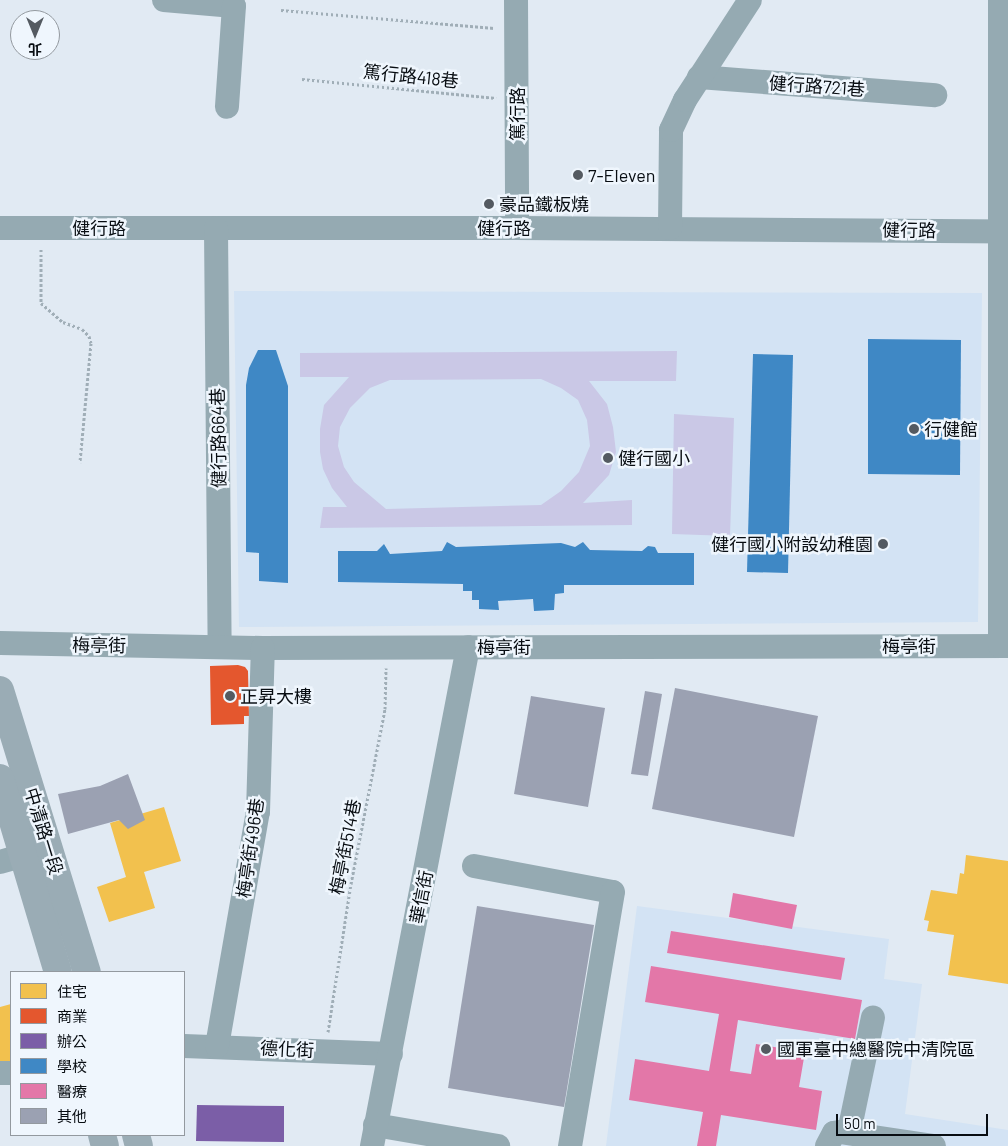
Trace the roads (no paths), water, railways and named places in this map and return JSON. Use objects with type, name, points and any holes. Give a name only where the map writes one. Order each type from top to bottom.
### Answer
[{"type":"main road","name":"中清路一段","points":[[0,690],[87,971]]},
{"type":"main road","name":"中清路一段","points":[[0,778],[12,859],[58,971]]},
{"type":"street","points":[[164,0],[234,6],[226,107]]},
{"type":"street","name":"篤行路","points":[[516,0],[517,228]]},
{"type":"street","points":[[670,228],[671,130],[685,100],[750,0]]},
{"type":"street","points":[[1000,0],[1004,231],[1004,646]]},
{"type":"street","name":"健行路721巷","points":[[699,78],[935,95]]},
{"type":"street","name":"健行路","points":[[0,228],[670,228],[1004,231]]},
{"type":"street","name":"健行路664巷","points":[[216,228],[220,647]]},
{"type":"street","name":"梅亭街","points":[[0,643],[263,648],[1004,646]]},
{"type":"street","name":"華信街","points":[[374,1135],[468,647]]},
{"type":"street","name":"梅亭街496巷","points":[[217,1046],[258,812],[263,648]]},
{"type":"street","points":[[474,866],[613,892],[570,1146]]},
{"type":"street","points":[[850,1132],[873,1017]]},
{"type":"street","name":"德化街","points":[[185,1046],[391,1054]]},
{"type":"street","points":[[827,1146],[834,1133],[850,1132],[934,1146]]},
{"type":"street","points":[[374,1135],[498,1146]]},
{"type":"place","name":"7-Eleven","points":[[578,175]]},
{"type":"place","name":"豪品鐵板燒","points":[[489,204]]},
{"type":"place","name":"行健館","points":[[914,429]]},
{"type":"place","name":"健行國小","points":[[608,458]]},
{"type":"place","name":"健行國小附設幼稚園","points":[[883,544]]},
{"type":"place","name":"正昇大樓","points":[[230,696]]},
{"type":"place","name":"國軍臺中總醫院中清院區","points":[[766,1049]]}]
